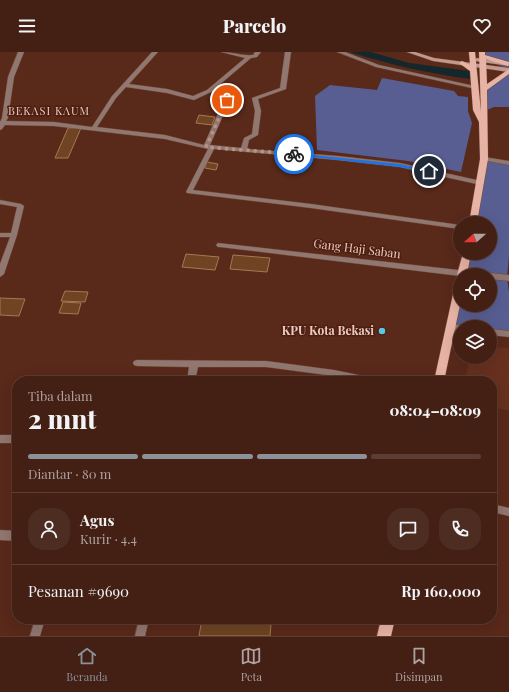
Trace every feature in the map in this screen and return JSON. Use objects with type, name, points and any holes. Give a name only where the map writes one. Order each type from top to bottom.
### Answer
[{"type":"main road","points":[[475,216],[484,159],[483,122],[485,111],[482,59],[509,67]]},
{"type":"main road","points":[[473,60],[477,110],[483,122]]},
{"type":"main road","points":[[462,61],[473,60]]},
{"type":"main road","points":[[462,61],[473,60]]},
{"type":"main road","points":[[484,90],[509,67]]},
{"type":"main road","points":[[440,376],[453,334]]},
{"type":"main road","points":[[384,636],[387,624]]},
{"type":"street","points":[[21,52],[12,77],[2,122],[54,124],[165,137],[209,148],[338,158],[400,166],[481,183]]},
{"type":"street","points":[[93,129],[124,84],[156,52]]},
{"type":"street","points":[[224,52],[249,57]]},
{"type":"street","points":[[124,84],[167,91],[194,98],[209,91],[249,57],[254,56],[258,52]]},
{"type":"street","points":[[244,150],[246,139],[255,135],[258,111],[255,98],[283,89],[288,52]]},
{"type":"street","points":[[340,52],[378,66],[476,87]]},
{"type":"street","points":[[410,52],[421,54],[433,59],[462,61]]},
{"type":"street","points":[[473,60],[482,59],[509,67]]},
{"type":"street","points":[[227,100],[209,148],[189,192],[311,206],[453,226]]},
{"type":"street","points":[[484,159],[509,163]]},
{"type":"street","points":[[0,202],[21,206],[14,235],[0,274]]},
{"type":"street","points":[[0,234],[14,235]]},
{"type":"street","name":"Gang Haji Saban","points":[[220,245],[453,273]]},
{"type":"street","points":[[497,277],[509,278]]},
{"type":"street","points":[[497,333],[509,334]]},
{"type":"street","points":[[137,363],[266,364],[349,376]]},
{"type":"street","points":[[192,376],[194,364]]},
{"type":"street","points":[[0,439],[12,439]]},
{"type":"street","points":[[497,509],[509,512]]},
{"type":"street","points":[[0,535],[12,536]]},
{"type":"street","points":[[35,636],[39,624]]},
{"type":"street","points":[[140,636],[143,624]]},
{"type":"shaded area","points":[[350,52],[371,52],[409,63],[470,71],[470,79],[409,68]]},
{"type":"shaded area","points":[[482,52],[509,52],[509,70],[481,56]]},
{"type":"shaded area","points":[[509,71],[509,107],[494,107],[485,111],[483,90]]},
{"type":"shaded area","points":[[382,78],[454,91],[458,96],[468,97],[468,111],[472,123],[461,172],[408,161],[317,150],[315,96],[330,85],[377,90]]},
{"type":"shaded area","points":[[484,159],[509,163],[509,254],[507,278],[509,292],[509,334],[497,333],[497,320],[454,320],[457,312],[497,312],[497,268],[463,268],[465,260],[497,260],[497,216],[473,216]]},
{"type":"shaded area","points":[[497,347],[509,348],[509,410],[497,409],[497,376],[466,376],[469,364],[497,364]]},
{"type":"building","points":[[199,115],[215,117],[212,125],[196,123]]},
{"type":"building","points":[[68,128],[81,128],[68,158],[55,158]]},
{"type":"building","points":[[207,162],[218,164],[216,170],[205,168]]},
{"type":"building","points":[[186,254],[219,257],[215,270],[182,267]]},
{"type":"building","points":[[233,255],[270,258],[267,272],[230,269]]},
{"type":"building","points":[[65,291],[88,292],[85,302],[61,301]]},
{"type":"building","points":[[0,298],[25,299],[19,316],[0,315]]},
{"type":"building","points":[[63,302],[81,303],[78,314],[59,313]]},
{"type":"building","points":[[201,624],[271,624],[270,636],[199,636]]},
{"type":"way so far","points":[[227,100],[206,147],[294,154]]},
{"type":"place","name":"KPU Kota Bekasi","points":[[382,331]]},
{"type":"district","name":"BEKASI KAUM","points":[[49,111]]},
{"type":"route","points":[[294,154],[338,158],[429,171]]}]
